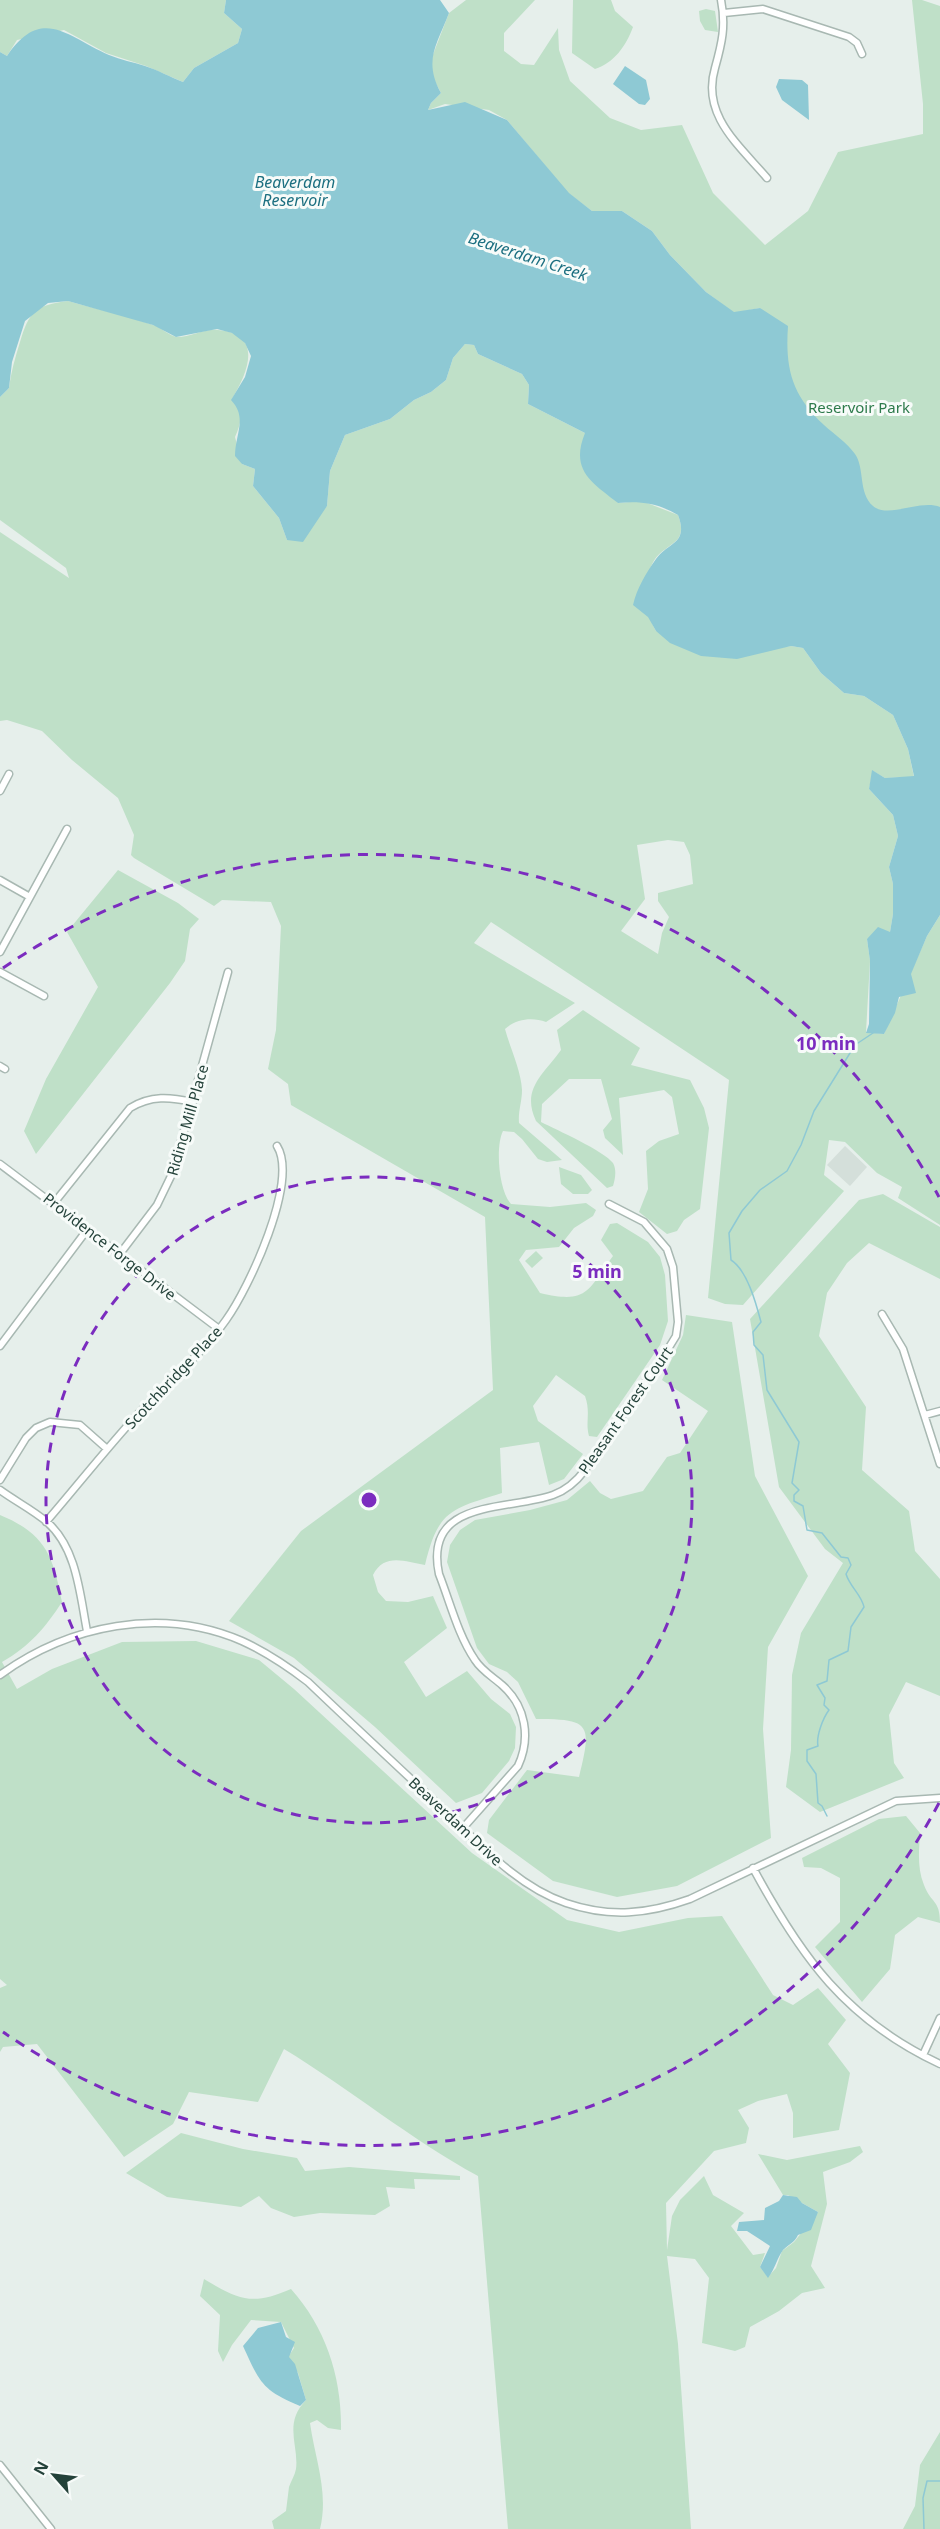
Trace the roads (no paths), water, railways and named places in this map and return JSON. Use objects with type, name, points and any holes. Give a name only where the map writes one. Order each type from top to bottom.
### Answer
[{"type":"street","points":[[721,0],[725,32],[711,80],[711,102],[722,125],[767,178]]},
{"type":"street","points":[[724,13],[752,8],[772,11],[849,37],[857,43],[862,54]]},
{"type":"street","points":[[0,791],[9,774]]},
{"type":"street","points":[[0,952],[67,829]]},
{"type":"street","points":[[0,880],[30,897]]},
{"type":"street","points":[[0,972],[44,996]]},
{"type":"street","name":"Riding Mill Place","points":[[119,1255],[149,1218],[166,1188],[193,1102],[228,972]]},
{"type":"street","points":[[54,1203],[130,1108],[140,1102],[158,1097],[193,1102]]},
{"type":"street","name":"Scotchbridge Place","points":[[46,1522],[106,1448],[219,1329],[230,1313],[270,1232],[277,1208],[282,1154],[277,1146]]},
{"type":"street","name":"Providence Forge Drive","points":[[0,1164],[219,1329]]},
{"type":"street","name":"Pleasant Forest Court","points":[[463,1828],[518,1766],[523,1755],[525,1725],[510,1693],[482,1670],[469,1650],[440,1574],[437,1561],[441,1539],[447,1529],[465,1513],[544,1498],[570,1487],[585,1470],[675,1336],[678,1303],[673,1267],[667,1249],[644,1222],[609,1204]]},
{"type":"street","points":[[0,1346],[87,1230]]},
{"type":"street","points":[[882,1314],[903,1349],[940,1464]]},
{"type":"street","points":[[925,1415],[940,1411]]},
{"type":"street","points":[[0,1480],[26,1438],[36,1428],[50,1422],[80,1425],[106,1448]]},
{"type":"street","points":[[0,1490],[46,1522],[58,1534],[73,1563],[87,1631]]},
{"type":"street","name":"Beaverdam Drive","points":[[0,1675],[33,1653],[87,1631],[115,1625],[164,1623],[206,1629],[242,1641],[275,1658],[308,1682],[497,1859],[538,1889],[565,1903],[613,1913],[634,1914],[661,1909],[690,1899],[896,1801],[940,1798]]},
{"type":"street","points":[[753,1868],[794,1942],[827,1981],[870,2022],[940,2064]]},
{"type":"street","points":[[923,2055],[940,2018]]},
{"type":"street","points":[[0,2465],[51,2529]]},
{"type":"water","name":"Beaverdam Reservoir","points":[[226,0],[440,0],[449,13],[436,44],[432,62],[441,93],[431,103],[428,110],[465,102],[507,120],[569,193],[592,211],[622,211],[652,231],[670,255],[706,292],[734,312],[760,308],[788,326],[788,355],[798,392],[813,414],[855,454],[868,501],[873,506],[887,511],[923,505],[940,507],[940,915],[927,936],[911,974],[916,993],[899,997],[895,1013],[884,1034],[866,1033],[869,1024],[870,961],[867,939],[878,927],[890,932],[893,914],[893,884],[889,867],[898,836],[893,815],[869,789],[872,770],[885,778],[914,776],[908,749],[893,715],[864,696],[844,693],[821,673],[803,648],[791,646],[737,659],[701,656],[670,643],[656,631],[648,617],[633,605],[639,587],[652,564],[679,537],[681,525],[678,515],[649,504],[618,503],[599,488],[582,466],[581,446],[585,433],[528,404],[529,385],[522,374],[478,354],[474,345],[465,344],[453,358],[446,380],[431,392],[414,400],[390,419],[345,435],[330,471],[327,506],[303,542],[287,540],[279,518],[253,486],[255,469],[242,464],[235,456],[240,420],[239,413],[231,400],[245,377],[251,356],[245,343],[232,333],[217,329],[176,337],[153,325],[68,301],[48,303],[25,321],[12,362],[9,388],[0,397],[0,52],[7,56],[20,40],[44,28],[68,34],[109,55],[150,68],[183,82],[194,68],[238,43],[242,29],[224,13]]},
{"type":"water","points":[[625,66],[646,80],[650,99],[645,105],[639,104],[613,84]]},
{"type":"water","points":[[779,79],[802,80],[808,85],[809,120],[782,100],[776,87]]},
{"type":"water","points":[[783,2195],[797,2197],[802,2203],[818,2212],[811,2230],[798,2235],[783,2250],[768,2278],[760,2267],[770,2246],[747,2231],[737,2231],[739,2222],[764,2220],[765,2208],[779,2201]]},
{"type":"water","points":[[281,2322],[286,2337],[295,2342],[289,2357],[295,2364],[306,2400],[300,2406],[277,2395],[264,2384],[258,2377],[243,2346],[258,2328]]},
{"type":"waterway","points":[[827,1816],[818,1803],[816,1774],[807,1761],[807,1750],[818,1746],[820,1727],[829,1710],[824,1705],[825,1698],[817,1685],[827,1681],[829,1660],[848,1651],[851,1627],[864,1607],[846,1574],[851,1565],[848,1558],[841,1557],[822,1533],[807,1530],[803,1506],[794,1501],[794,1495],[799,1490],[792,1483],[799,1442],[767,1390],[763,1355],[754,1345],[753,1332],[761,1322],[746,1279],[742,1271],[731,1260],[729,1233],[742,1211],[760,1190],[787,1171],[801,1145],[814,1111],[855,1045],[873,1033]]},
{"type":"waterway","name":"Beaverdam Creek","points":[[924,2529],[923,2498],[927,2481],[940,2481]]},
{"type":"park label","name":"Reservoir Park","points":[[859,407]]}]
